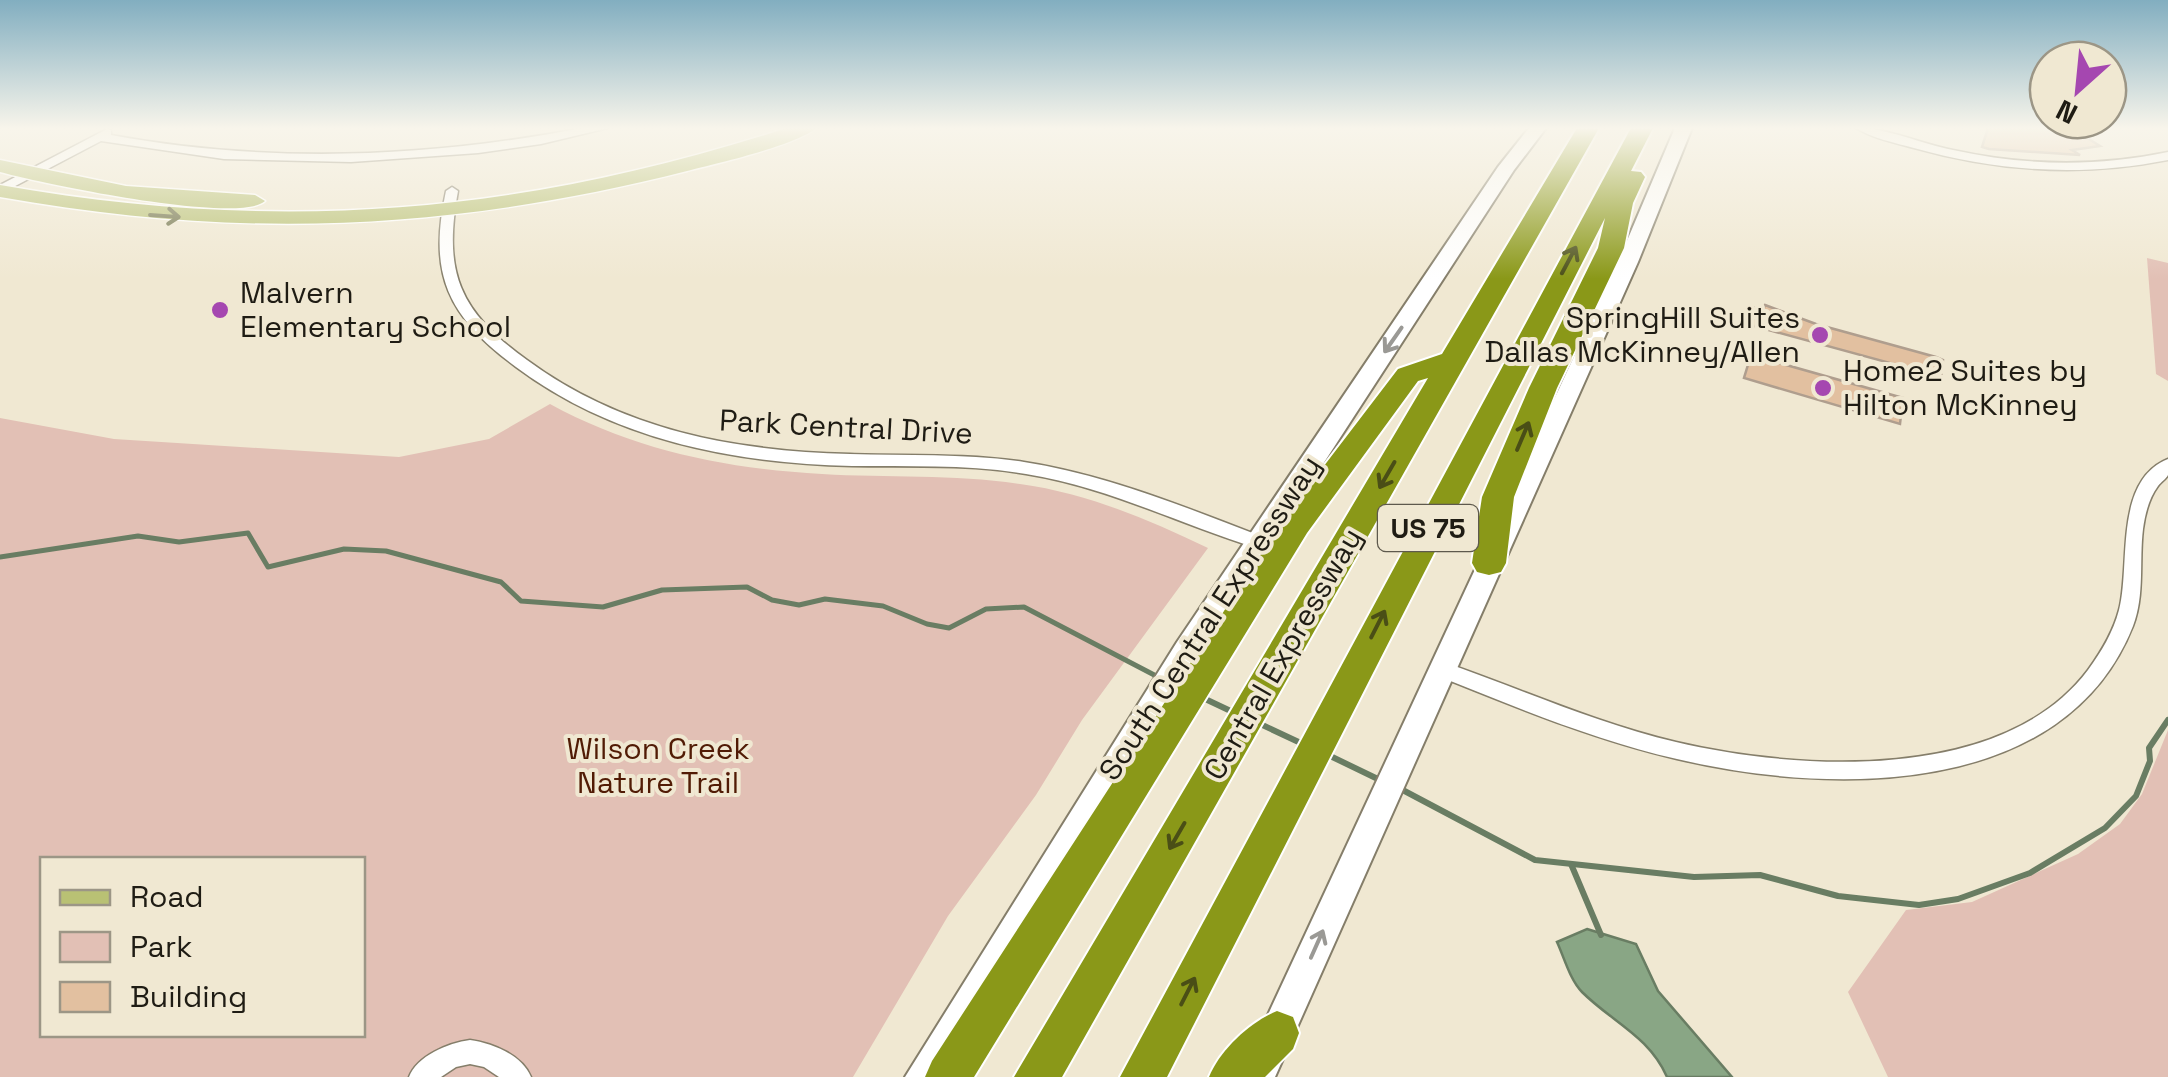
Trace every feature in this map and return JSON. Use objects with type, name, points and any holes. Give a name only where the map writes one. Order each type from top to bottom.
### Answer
[{"type":"highway","name":"Central Expressway","points":[[1038,1077],[1559,178]]},
{"type":"highway","name":"US 75","points":[[1143,1077],[1614,178]]},
{"type":"highway","points":[[1489,563],[1498,497],[1543,388],[1610,248],[1621,203],[1632,178]]},
{"type":"highway","points":[[948,1077],[1198,655],[1408,375],[1453,360]]},
{"type":"highway","points":[[1232,1077],[1277,1033]]},
{"type":"main road","points":[[49,178],[134,194],[233,200],[449,200]]},
{"type":"main road","points":[[0,191],[90,208],[188,218],[331,218],[449,200],[595,186],[620,178]]},
{"type":"main road","name":"South Central Expressway","points":[[1198,655],[1258,542],[1499,178]]},
{"type":"main road","points":[[1257,1077],[1666,178]]},
{"type":"main road","name":"South Central Expressway","points":[[923,1077],[1163,710]]},
{"type":"street","name":"Park Central Drive","points":[[449,200],[442,232],[444,268],[479,326],[545,382],[618,420],[677,440],[754,454],[988,463],[1040,470],[1109,487],[1258,542]]},
{"type":"street","points":[[1440,669],[1590,727],[1724,763],[1858,772],[1988,752],[2060,714],[2080,695],[2110,653],[2131,598],[2136,510],[2148,484],[2168,465]]},
{"type":"street","points":[[421,1077],[445,1058],[468,1050],[498,1058],[518,1077]]},
{"type":"green space","points":[[2147,258],[2168,263],[2168,381],[2156,374]]},
{"type":"green space","name":"Wilson Creek Nature Trail","points":[[550,404],[615,434],[716,462],[786,471],[971,479],[1045,488],[1116,508],[1208,548],[1082,720],[1036,795],[948,916],[853,1077],[0,1077],[0,418],[114,439],[399,457],[489,439]]},
{"type":"green space","points":[[2168,730],[2168,1077],[1888,1077],[1848,992],[1906,910],[1972,902],[2078,854],[2120,824],[2142,794]]},
{"type":"shaded area","points":[[1587,929],[1636,944],[1658,991],[1732,1077],[1667,1077],[1640,1040],[1582,992],[1557,942]]},
{"type":"building","name":"SpringHill Suites Dallas McKinney/Allen","points":[[1765,305],[1816,324],[1936,357],[1943,360],[1941,377],[1743,323],[1749,306],[1763,310]]},
{"type":"building","name":"Home2 Suites by Hilton McKinney","points":[[1751,355],[1903,398],[1900,424],[1744,378]]},
{"type":"waterway","points":[[0,557],[138,536],[179,542],[248,533],[268,567],[344,549],[386,551],[501,582],[521,601],[603,607],[662,590],[747,587],[772,600],[799,605],[825,599],[883,606],[927,624],[949,628],[986,609],[1024,607],[1160,678]]},
{"type":"waterway","points":[[1201,697],[1237,714]]},
{"type":"waterway","points":[[1397,787],[1535,860],[1694,877],[1760,875],[1838,896],[1919,905],[1958,899],[2030,873],[2105,828],[2136,796],[2150,761],[2149,748],[2168,720]]},
{"type":"waterway","points":[[1256,722],[1305,745]]},
{"type":"waterway","points":[[1324,753],[1382,781]]},
{"type":"waterway","points":[[1571,864],[1601,935]]},
{"type":"place","name":"Malvern Elementary School","points":[[220,310]]},
{"type":"place","name":"SpringHill Suites Dallas McKinney/Allen","points":[[1820,335]]},
{"type":"place","name":"Home2 Suites by Hilton McKinney","points":[[1823,388]]}]
